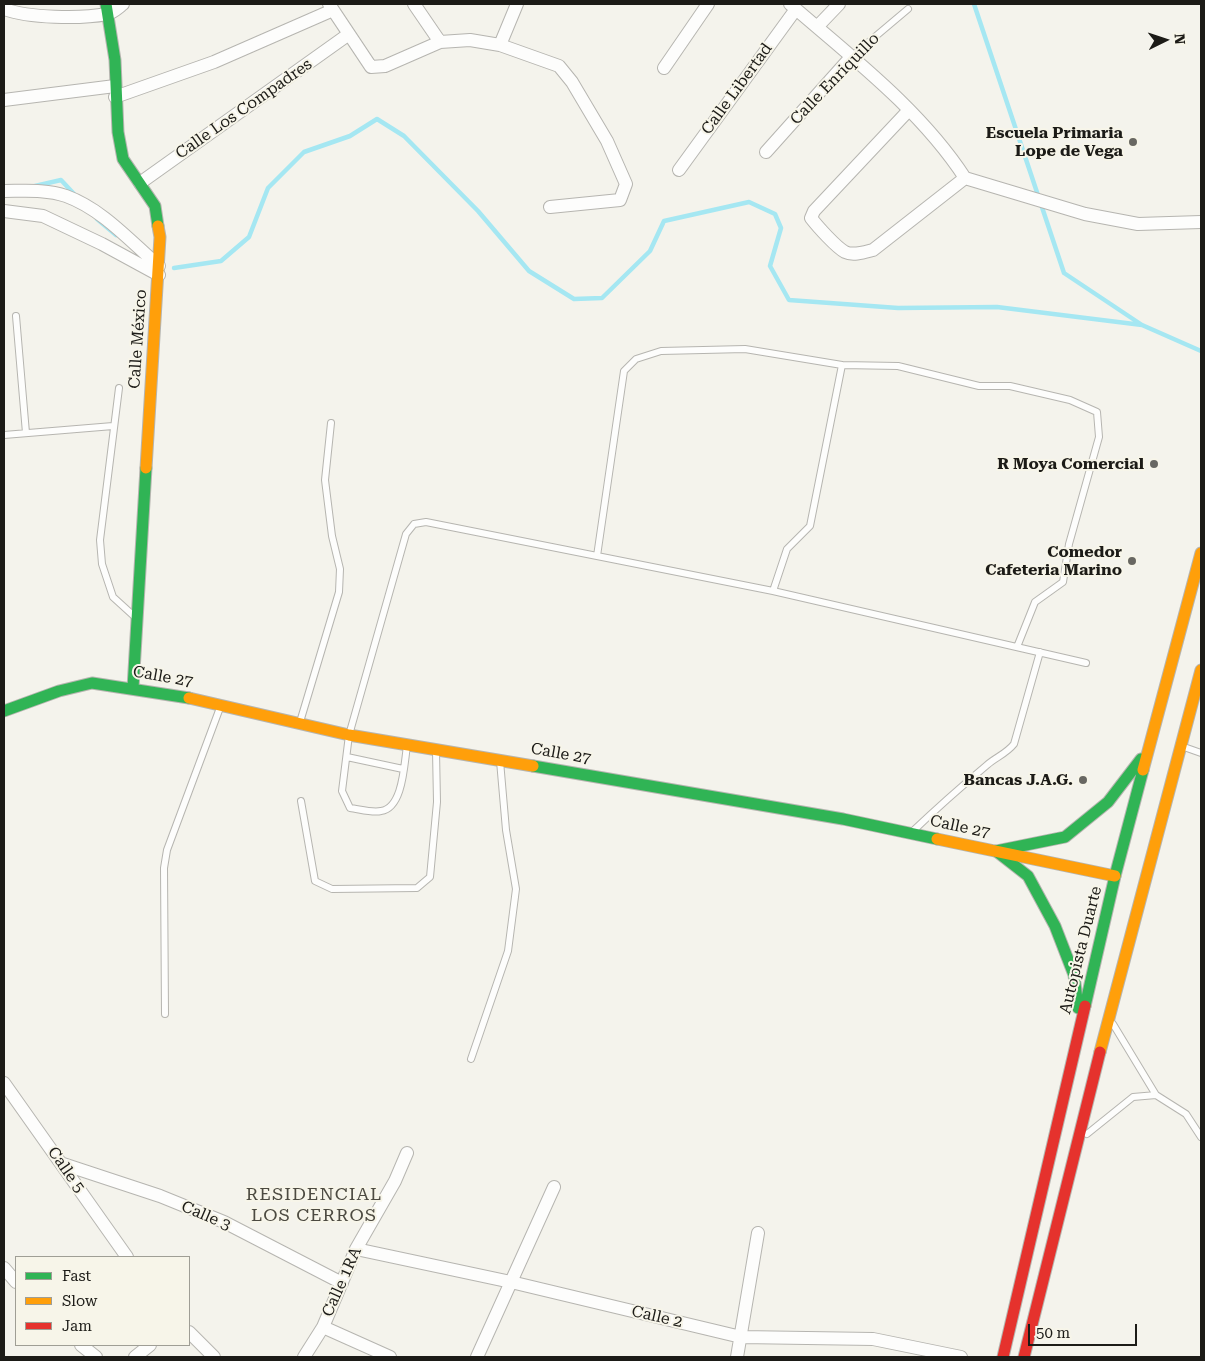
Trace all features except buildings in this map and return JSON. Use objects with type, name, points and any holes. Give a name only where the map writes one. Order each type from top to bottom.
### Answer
[{"type":"main road","name":"Calle México","points":[[107,9],[118,132],[123,159],[155,206],[160,237],[133,688]]},
{"type":"main road","name":"Autopista Duarte","points":[[1003,1357],[1115,876],[1201,553]]},
{"type":"main road","points":[[1024,1357],[1108,1017],[1201,670]]},
{"type":"main road","name":"Calle 27","points":[[4,711],[59,691],[92,683],[133,688],[221,704],[349,735],[843,819],[1115,876]]},
{"type":"main road","points":[[996,851],[1065,837],[1108,802],[1147,750]]},
{"type":"main road","points":[[996,851],[1028,876],[1055,926],[1074,975],[1080,1023]]},
{"type":"street","points":[[4,9],[38,17],[107,9],[123,4]]},
{"type":"street","points":[[414,4],[440,42]]},
{"type":"street","points":[[500,45],[517,4]]},
{"type":"street","points":[[664,68],[708,4]]},
{"type":"street","points":[[817,27],[839,4]]},
{"type":"street","points":[[793,6],[909,110],[947,151],[964,178],[1085,214],[1138,224],[1201,222]]},
{"type":"street","name":"Calle Libertad","points":[[678,170],[793,6]]},
{"type":"street","points":[[4,100],[115,92],[214,62],[331,7],[371,67],[385,66],[440,42],[470,40],[500,45],[559,66],[572,82],[607,141],[626,184],[620,200],[550,207]]},
{"type":"street","name":"Calle Los Compadres","points":[[140,183],[349,34]]},
{"type":"street","name":"Calle Enriquillo","points":[[766,152],[851,57]]},
{"type":"street","points":[[909,110],[814,211],[812,218],[817,226],[846,252],[860,254],[873,250],[964,178]]},
{"type":"street","points":[[4,191],[40,191],[66,196],[99,214],[159,267]]},
{"type":"street","points":[[4,211],[43,216],[102,244],[159,267]]},
{"type":"street","name":"Calle 5","points":[[4,1083],[126,1256]]},
{"type":"street","name":"Calle 1RA","points":[[304,1357],[323,1327],[356,1249],[395,1181],[408,1154]]},
{"type":"street","name":"Calle 3","points":[[63,1164],[160,1196],[224,1222],[342,1283]]},
{"type":"street","points":[[477,1357],[554,1187]]},
{"type":"street","points":[[737,1357],[758,1233]]},
{"type":"street","name":"Calle 2","points":[[356,1249],[510,1282],[741,1337],[873,1340],[960,1357]]},
{"type":"street","points":[[4,1270],[15,1281]]},
{"type":"street","points":[[323,1327],[390,1357]]},
{"type":"street","points":[[190,1333],[214,1357]]},
{"type":"street","points":[[82,1346],[96,1357]]},
{"type":"street","points":[[135,1357],[149,1346]]},
{"type":"street","points":[[918,1357],[929,1350]]},
{"type":"lane","name":"Calle Enriquillo","points":[[851,57],[908,9]]},
{"type":"lane","points":[[16,316],[26,433]]},
{"type":"lane","points":[[597,556],[624,371],[636,359],[661,351],[745,349],[842,365],[898,366],[979,386],[1010,386],[1070,400],[1097,412],[1099,436],[1069,544],[1063,582],[1035,602],[1017,646]]},
{"type":"lane","points":[[773,592],[788,549],[810,526],[842,365]]},
{"type":"lane","points":[[119,388],[100,540],[102,564],[113,597],[136,618]]},
{"type":"lane","points":[[300,723],[339,592],[340,569],[332,536],[325,480],[330,423]]},
{"type":"lane","points":[[4,435],[114,426]]},
{"type":"lane","points":[[407,745],[397,800],[391,808],[380,812],[350,808],[342,791],[349,735],[406,534],[414,524],[426,522],[773,592],[1086,663]]},
{"type":"lane","points":[[911,833],[942,803],[1014,744],[1040,652]]},
{"type":"lane","points":[[165,1014],[164,868],[167,850],[221,704]]},
{"type":"lane","points":[[1181,746],[1201,753]]},
{"type":"lane","points":[[301,801],[316,881],[332,889],[416,888],[430,877],[437,802],[436,750]]},
{"type":"lane","points":[[347,757],[403,768]]},
{"type":"lane","points":[[471,1059],[508,951],[516,889],[506,830],[500,760]]},
{"type":"lane","points":[[1108,1017],[1156,1095],[1186,1114],[1201,1137]]},
{"type":"lane","points":[[1076,1142],[1133,1097],[1156,1095]]},
{"type":"lane","points":[[1190,1120],[1201,1128]]},
{"type":"waterway","points":[[974,4],[1064,273],[1142,325],[1201,351]]},
{"type":"waterway","points":[[174,268],[221,261],[249,237],[268,188],[304,152],[350,136],[377,119],[404,136],[478,211],[529,271],[574,299],[602,298],[650,251],[664,221],[749,202],[775,214],[781,228],[770,266],[789,300],[898,308],[997,307],[1142,325]]},
{"type":"waterway","points":[[35,186],[61,180],[75,195]]},
{"type":"waterway","points":[[97,219],[116,235]]},
{"type":"traffic: fast","points":[[106,4],[115,60],[118,132],[123,159],[155,206],[158,226]]},
{"type":"traffic: fast","points":[[133,688],[146,468]]},
{"type":"traffic: fast","points":[[4,711],[59,691],[92,683],[189,698]]},
{"type":"traffic: fast","points":[[996,851],[1065,837],[1108,802],[1141,759]]},
{"type":"traffic: fast","points":[[533,766],[843,819],[937,839]]},
{"type":"traffic: fast","points":[[1085,1006],[1115,876],[1143,770]]},
{"type":"traffic: fast","points":[[996,851],[1028,876],[1055,926],[1074,975],[1078,1008]]},
{"type":"traffic: slow","points":[[146,468],[160,237],[158,226]]},
{"type":"traffic: slow","points":[[1143,770],[1201,553]]},
{"type":"traffic: slow","points":[[1100,1052],[1201,670]]},
{"type":"traffic: slow","points":[[189,698],[349,735],[533,766]]},
{"type":"traffic: slow","points":[[937,839],[1115,876]]},
{"type":"traffic: jam","points":[[1003,1357],[1085,1006]]},
{"type":"traffic: jam","points":[[1024,1357],[1100,1052]]},
{"type":"place","name":"Escuela Primaria Lope de Vega","points":[[1133,142]]},
{"type":"place","name":"R Moya Comercial","points":[[1154,464]]},
{"type":"place","name":"Comedor Cafeteria Marino","points":[[1132,561]]},
{"type":"place","name":"Bancas J.A.G.","points":[[1083,780]]},
{"type":"district","name":"RESIDENCIAL LOS CERROS","points":[[314,1205]]}]
